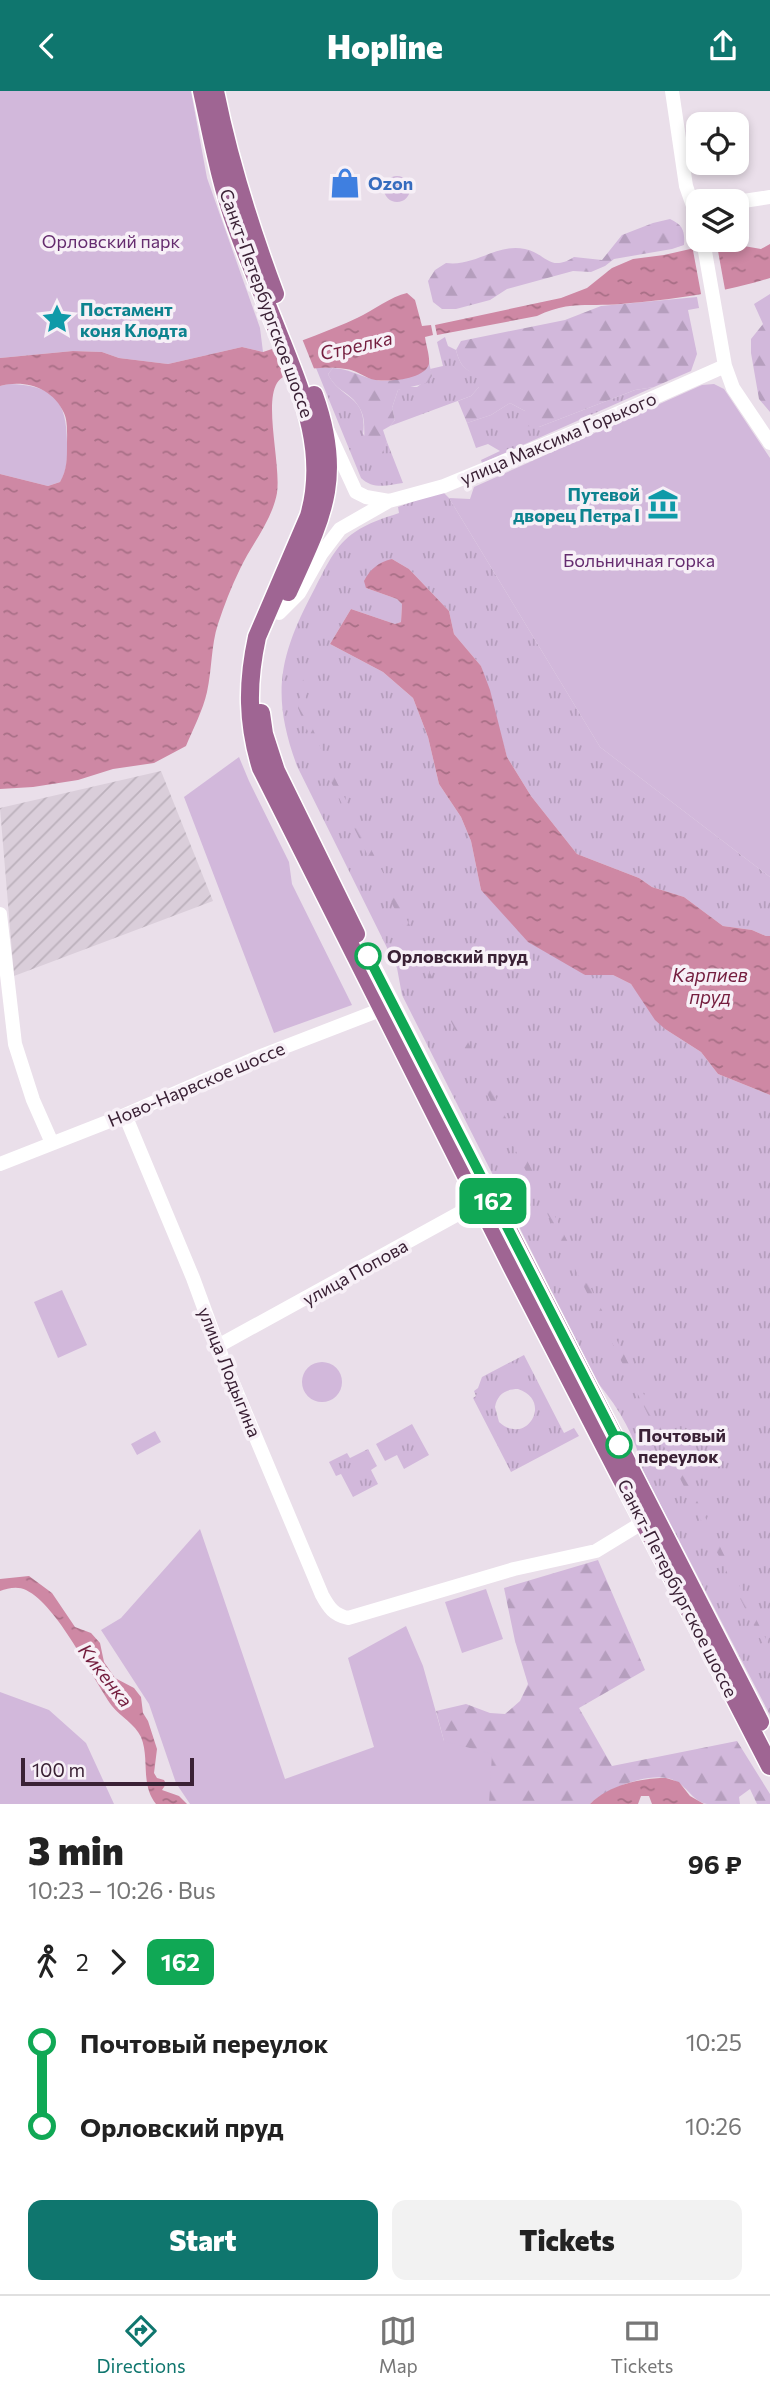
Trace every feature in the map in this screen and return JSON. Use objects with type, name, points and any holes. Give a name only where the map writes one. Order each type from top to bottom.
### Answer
[{"type":"main road","name":"Санкт-Петербургское шоссе","points":[[202,91],[220,173],[234,221],[285,334]]},
{"type":"main road","name":"Санкт-Петербургское шоссе","points":[[215,91],[233,170],[285,334],[305,386],[323,422],[328,462],[327,496],[309,549],[279,613],[262,667],[260,712],[266,743],[276,771],[387,1007]]},
{"type":"main road","name":"Санкт-Петербургское шоссе","points":[[305,386],[317,479],[315,495],[302,533],[257,637],[250,679],[251,730],[261,768],[387,1007],[649,1519],[770,1766]]},
{"type":"main road","name":"Санкт-Петербургское шоссе","points":[[649,1519],[770,1741]]},
{"type":"street","points":[[672,91],[688,189]]},
{"type":"street","points":[[749,200],[770,197]]},
{"type":"street","points":[[705,252],[725,366],[733,388],[770,443]]},
{"type":"street","name":"улица Максима Горького","points":[[279,613],[299,593],[321,554],[340,529],[389,501],[464,479],[725,366]]},
{"type":"street","points":[[323,422],[356,492],[366,497],[389,501]]},
{"type":"street","points":[[0,914],[15,1044],[33,1100],[52,1143]]},
{"type":"street","name":"Ново-Нарвское шоссе","points":[[0,1164],[387,1007]]},
{"type":"street","name":"улица Лодыгина","points":[[125,1115],[322,1595],[330,1609],[338,1616],[348,1618],[514,1569],[596,1551],[649,1519]]},
{"type":"street","name":"улица Попова","points":[[218,1346],[485,1200]]},
{"type":"shaded area","points":[[161,771],[213,901],[14,976],[0,808]]},
{"type":"green space","name":"Орловский парк","points":[[0,91],[191,91],[207,178],[260,328],[263,352],[242,347],[168,364],[119,358],[102,352],[73,351],[0,358]]},
{"type":"green space","points":[[397,176],[406,180],[410,189],[406,198],[397,202],[388,198],[384,189],[388,180]]},
{"type":"green space","points":[[670,219],[682,229],[684,245],[614,259],[591,272],[573,271],[507,289],[490,300],[456,309],[442,309],[433,302],[428,281],[435,270],[446,263],[466,262],[514,248],[532,251],[553,263],[574,257],[602,260],[622,235]]},
{"type":"green space","points":[[770,294],[770,412],[759,399],[751,339],[763,324],[754,304]]},
{"type":"green space","points":[[697,297],[699,308],[688,310],[697,354],[691,371],[654,387],[635,390],[539,427],[526,426],[525,411],[510,403],[491,415],[467,423],[458,401],[471,396],[479,387],[479,376],[466,369],[459,360],[456,350],[461,341],[565,320],[601,306]]},
{"type":"green space","points":[[445,337],[448,346],[456,350],[463,366],[479,375],[479,387],[471,396],[390,426],[395,420],[392,408],[398,390],[417,387],[432,376],[430,369],[443,366],[437,342]]},
{"type":"green space","points":[[429,362],[432,376],[427,383],[398,390],[392,408],[395,420],[383,430],[387,442],[382,453],[372,452],[365,446],[364,421],[359,407],[335,385],[328,374],[333,368],[387,381],[428,367]]},
{"type":"green space","points":[[316,368],[333,368],[328,374],[333,382],[361,411],[363,434],[381,453],[387,442],[403,483],[376,485],[361,478]]},
{"type":"green space","points":[[8,384],[36,387],[54,398],[60,406],[66,429],[67,454],[66,468],[60,482],[48,486],[0,474],[0,386]]},
{"type":"green space","name":"Больничная горка","points":[[714,384],[724,389],[770,458],[770,877],[600,747],[449,498],[470,499],[474,487],[702,385]]},
{"type":"green space","points":[[654,387],[482,463],[481,460],[500,451],[488,444],[476,448],[467,423],[491,415],[510,403],[525,411],[539,427],[635,390]]},
{"type":"green space","points":[[442,491],[449,498],[600,747],[770,877],[770,936],[766,936],[752,930],[723,926],[684,897],[652,887],[639,878],[577,854],[531,796],[507,757],[481,666],[454,634],[449,611],[409,569],[392,559],[366,588],[397,599],[402,604],[401,622],[395,624],[351,609],[330,644],[383,672],[413,698],[428,737],[439,784],[461,817],[471,841],[481,890],[585,975],[613,975],[631,984],[665,1029],[701,1052],[718,1074],[770,1095],[770,1715],[643,1471],[626,1424],[598,1383],[402,995],[397,968],[297,766],[289,740],[282,695],[287,654],[303,612],[332,557],[348,537],[360,529],[399,513],[398,507]]},
{"type":"green space","points":[[310,673],[304,707],[325,759],[770,1647],[770,1658],[320,760],[298,708],[304,674]]},
{"type":"green space","points":[[239,757],[289,862],[292,884],[352,1005],[274,1033],[184,797]]},
{"type":"green space","points":[[62,1290],[87,1345],[58,1358],[34,1302]]},
{"type":"green space","points":[[524,1355],[564,1433],[574,1428],[579,1436],[511,1472],[473,1398],[482,1377]],"holes":[[[518,1389],[529,1395],[535,1411],[526,1426],[509,1428],[499,1422],[495,1407],[502,1393]]]},
{"type":"green space","points":[[322,1362],[336,1368],[342,1382],[336,1396],[322,1402],[308,1396],[302,1382],[308,1368]]},
{"type":"green space","points":[[412,1424],[429,1455],[404,1469],[397,1455],[385,1461],[376,1444]]},
{"type":"green space","points":[[155,1431],[161,1442],[137,1455],[131,1444]]},
{"type":"green space","points":[[368,1449],[377,1466],[371,1470],[378,1484],[353,1497],[341,1474],[336,1476],[329,1462],[347,1453],[350,1458]]},
{"type":"green space","points":[[200,1529],[285,1779],[374,1747],[348,1658],[406,1626],[423,1666],[444,1741],[492,1754],[489,1804],[190,1804],[176,1783],[149,1704],[101,1630],[121,1618]]},
{"type":"green space","points":[[598,1560],[645,1670],[579,1708],[612,1766],[737,1741],[770,1794],[770,1804],[757,1804],[750,1789],[739,1797],[740,1804],[707,1804],[698,1801],[677,1782],[657,1777],[619,1786],[590,1804],[450,1804],[444,1741],[436,1711],[466,1704],[490,1713],[505,1714],[520,1701],[528,1684],[515,1641],[504,1588]]},
{"type":"green space","points":[[486,1589],[503,1639],[462,1653],[445,1602]]},
{"type":"green space","points":[[0,1692],[49,1710],[86,1743],[114,1804],[0,1804]]},
{"type":"water","points":[[770,244],[770,278],[678,298],[569,306],[537,316],[437,335],[435,325],[561,298],[587,288],[612,268],[633,259],[686,250],[749,252],[749,247],[761,249]]},
{"type":"water","name":"Стрелка","points":[[407,293],[415,300],[422,326],[431,325],[433,335],[425,337],[429,364],[420,374],[403,379],[377,380],[349,370],[319,368],[290,374],[277,383],[273,393],[272,420],[277,493],[266,523],[237,576],[223,610],[214,640],[205,699],[186,746],[154,763],[113,769],[78,780],[0,789],[0,474],[48,486],[60,482],[66,464],[67,433],[64,413],[46,392],[28,385],[0,386],[0,358],[73,351],[102,352],[119,358],[168,364],[242,347],[263,352],[272,349],[273,352],[347,323]]},
{"type":"water","name":"Карпиев пруд","points":[[392,559],[409,569],[449,611],[454,634],[481,666],[507,757],[531,796],[577,854],[639,878],[652,887],[684,897],[723,926],[752,930],[770,936],[770,1095],[718,1074],[701,1052],[655,1020],[631,984],[613,975],[585,975],[528,942],[481,890],[471,841],[461,817],[439,784],[428,737],[413,698],[383,672],[330,644],[351,609],[395,624],[401,622],[402,604],[397,599],[366,588],[364,581],[375,567]]},
{"type":"water","name":"Кикенка","points":[[29,1576],[52,1593],[75,1627],[91,1633],[100,1643],[104,1662],[115,1678],[134,1688],[141,1697],[143,1713],[157,1749],[154,1773],[166,1784],[162,1790],[179,1796],[187,1804],[156,1804],[148,1788],[141,1737],[112,1706],[50,1611],[26,1590],[13,1588],[0,1591],[0,1579]]},
{"type":"water","points":[[666,1778],[679,1782],[690,1796],[704,1804],[652,1804],[649,1796],[641,1796],[638,1804],[590,1804],[616,1787],[646,1779]]},
{"type":"pier","points":[[693,252],[718,252],[726,295],[702,299]]},
{"type":"pier","points":[[301,336],[315,371],[287,378],[275,347]]},
{"type":"bus line","name":"162","points":[[368,956],[619,1445]]},
{"type":"place","name":"Ozon","points":[[345,183]]},
{"type":"place","name":"Постамент коня Клодта","points":[[57,319]]},
{"type":"place","name":"Путевой дворец Петра I","points":[[663,504]]},
{"type":"place","name":"Орловский пруд","points":[[368,956]]},
{"type":"place","name":"Почтовый переулок","points":[[619,1445]]}]
